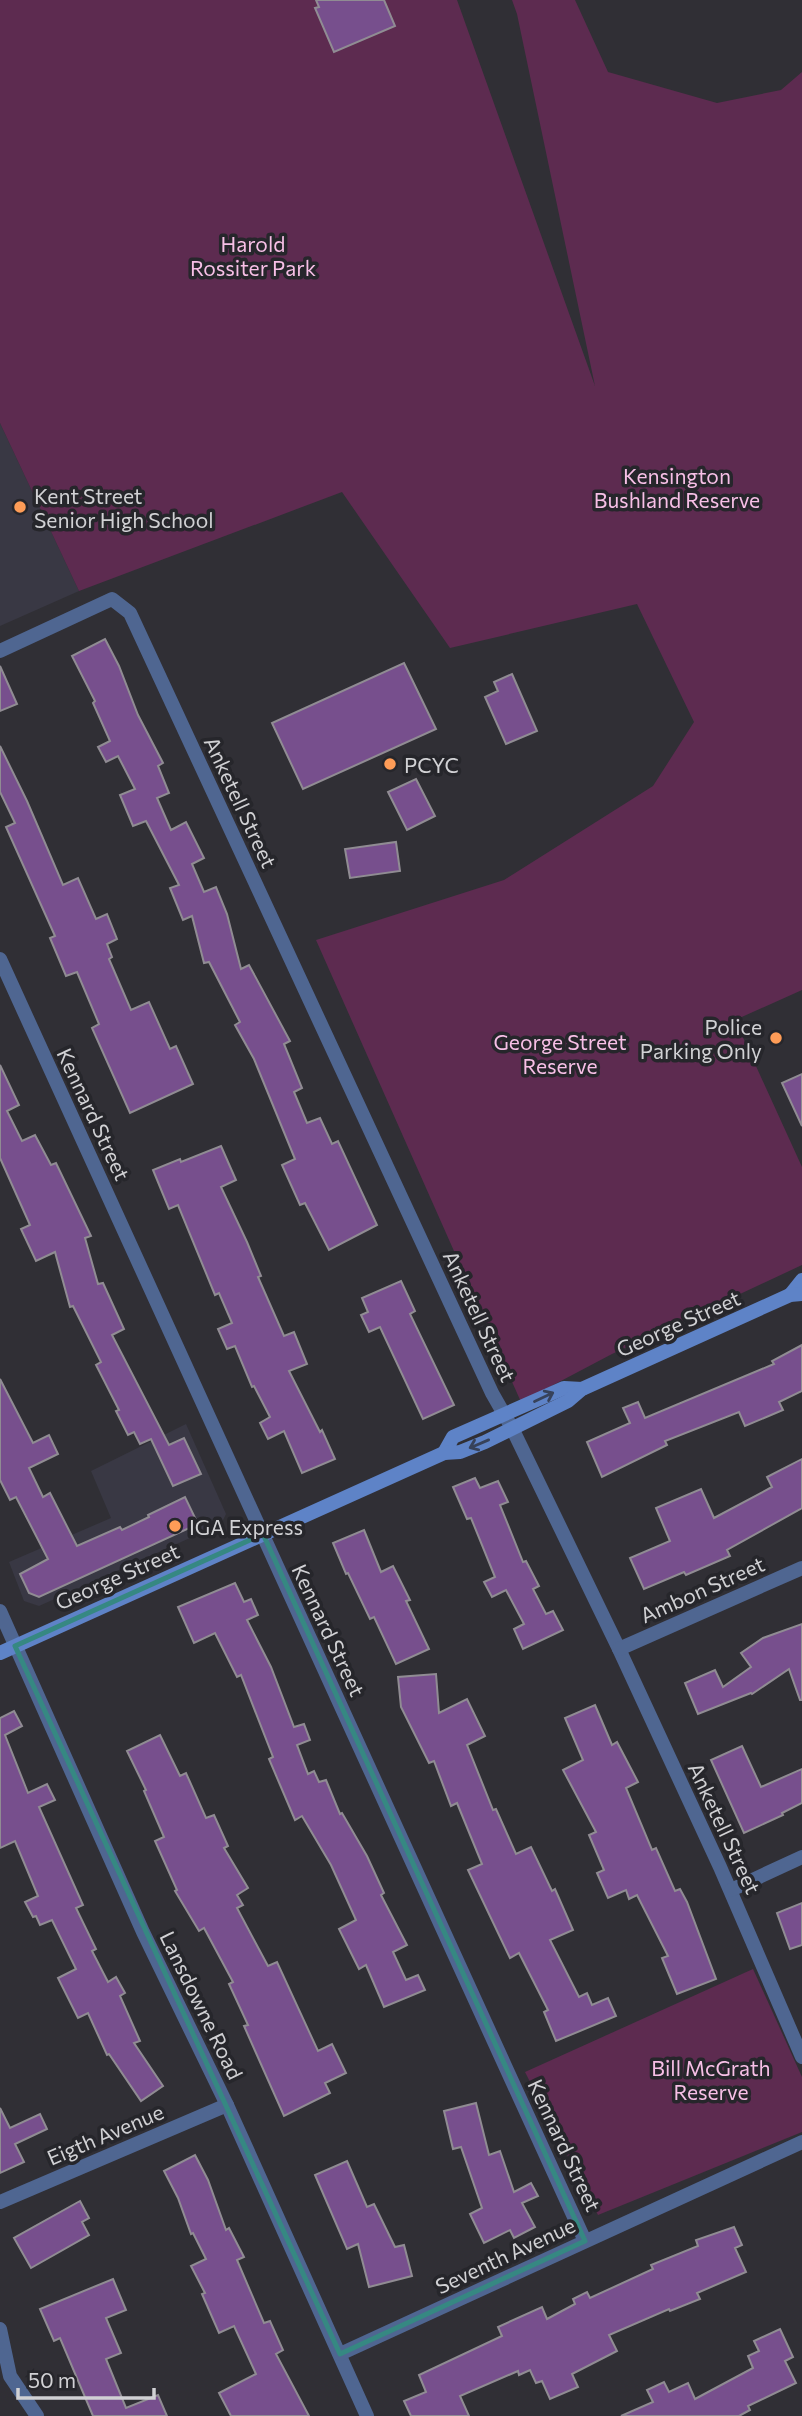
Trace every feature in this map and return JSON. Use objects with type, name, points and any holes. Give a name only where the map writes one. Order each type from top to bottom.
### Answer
[{"type":"main road","name":"George Street","points":[[0,1653],[444,1453],[453,1437],[508,1422],[564,1388],[582,1389],[796,1294],[802,1280]]},
{"type":"street","name":"Anketell Street","points":[[0,651],[112,600],[130,612],[467,1340],[620,1649],[731,1890],[802,2057]]},
{"type":"street","name":"Kennard Street","points":[[0,959],[585,2241]]},
{"type":"street","name":"Ambon Street","points":[[620,1649],[802,1568]]},
{"type":"street","name":"Lansdowne Road","points":[[0,1611],[143,1932],[227,2105],[367,2416]]},
{"type":"street","points":[[731,1890],[802,1857]]},
{"type":"street","name":"Eigth Avenue","points":[[0,2202],[227,2105]]},
{"type":"street","name":"Seventh Avenue","points":[[340,2354],[802,2142]]},
{"type":"street","points":[[0,2329],[5,2378],[37,2416]]},
{"type":"highlighted area","points":[[263,1534],[585,2241],[340,2354],[15,1646]]},
{"type":"shaded area","name":"Kent Street Senior High School","points":[[0,423],[79,591],[0,626]]},
{"type":"shaded area","points":[[186,1424],[226,1514],[221,1524],[39,1606],[24,1601],[9,1562],[111,1518],[91,1471]]},
{"type":"green space","points":[[0,0],[457,0],[595,386],[512,0],[575,0],[608,72],[717,103],[781,90],[802,72],[802,990],[735,1020],[802,1167],[802,1265],[612,1354],[521,1402],[316,940],[504,880],[653,786],[694,722],[637,604],[450,648],[342,492],[79,591],[0,423]]},
{"type":"green space","name":"Bill McGrath Reserve","points":[[753,1969],[802,2077],[802,2132],[598,2215],[525,2072]]},
{"type":"building","points":[[316,0],[384,0],[395,26],[334,52],[315,8],[319,7]]},
{"type":"building","points":[[105,639],[138,715],[163,763],[158,766],[169,793],[157,798],[171,830],[186,822],[204,858],[192,864],[204,892],[216,887],[227,914],[241,969],[249,965],[290,1041],[284,1044],[302,1088],[294,1092],[307,1123],[320,1118],[332,1144],[338,1141],[377,1225],[329,1250],[305,1203],[300,1205],[282,1165],[295,1159],[254,1059],[235,1025],[240,1022],[209,962],[204,963],[192,916],[183,920],[170,888],[179,885],[146,821],[133,826],[120,795],[135,789],[118,756],[106,762],[98,747],[110,741],[93,703],[95,701],[72,656]]},
{"type":"building","points":[[404,663],[436,729],[303,789],[272,723]]},
{"type":"building","points":[[0,666],[17,704],[0,711]]},
{"type":"building","points":[[512,674],[537,731],[506,744],[485,697],[498,691],[494,682]]},
{"type":"building","points":[[0,746],[63,885],[78,878],[96,919],[107,914],[117,939],[107,944],[112,957],[109,959],[131,1010],[149,1002],[170,1049],[176,1046],[193,1084],[130,1113],[92,1028],[99,1024],[77,972],[66,976],[50,938],[55,936],[6,827],[15,823],[0,792]]},
{"type":"building","points":[[416,779],[435,816],[407,830],[388,792]]},
{"type":"building","points":[[396,842],[400,871],[350,878],[345,849]]},
{"type":"building","points":[[0,1065],[19,1105],[7,1111],[22,1141],[35,1135],[51,1165],[56,1163],[91,1236],[85,1238],[98,1284],[103,1283],[124,1329],[112,1335],[169,1445],[184,1438],[201,1474],[173,1486],[151,1439],[140,1444],[134,1432],[128,1435],[116,1411],[119,1410],[96,1365],[101,1362],[73,1306],[70,1307],[55,1252],[36,1261],[21,1229],[30,1225],[0,1158]]},
{"type":"building","points":[[802,1074],[802,1126],[782,1083]]},
{"type":"building","points":[[221,1146],[236,1180],[221,1187],[247,1242],[261,1276],[258,1277],[284,1336],[294,1332],[307,1364],[289,1371],[335,1459],[302,1473],[284,1431],[268,1439],[260,1423],[270,1417],[254,1386],[252,1387],[235,1346],[227,1349],[218,1329],[232,1323],[219,1293],[215,1295],[178,1205],[169,1209],[153,1170]]},
{"type":"building","points":[[401,1281],[415,1311],[410,1314],[454,1405],[423,1419],[380,1327],[369,1332],[361,1315],[368,1312],[362,1298]]},
{"type":"building","points":[[802,1345],[802,1391],[779,1402],[783,1410],[745,1426],[739,1412],[665,1441],[667,1445],[602,1477],[587,1442],[630,1423],[623,1408],[638,1402],[645,1418],[774,1364],[772,1361]]},
{"type":"building","points":[[0,1379],[33,1443],[49,1435],[58,1454],[29,1468],[43,1497],[50,1493],[77,1546],[120,1527],[122,1530],[185,1497],[198,1524],[39,1597],[29,1593],[20,1574],[48,1559],[16,1497],[10,1500],[0,1480]]},
{"type":"building","points":[[802,1459],[802,1508],[727,1550],[730,1556],[644,1589],[630,1558],[670,1541],[656,1508],[701,1489],[714,1518],[772,1487],[767,1477]]},
{"type":"building","points":[[475,1478],[480,1488],[498,1481],[508,1502],[500,1505],[523,1562],[526,1561],[539,1586],[533,1589],[546,1614],[553,1611],[563,1630],[523,1649],[514,1629],[524,1624],[506,1590],[492,1597],[484,1582],[495,1577],[471,1518],[467,1519],[453,1487]]},
{"type":"building","points":[[364,1530],[381,1572],[393,1566],[429,1649],[396,1664],[374,1617],[370,1619],[348,1573],[346,1574],[333,1543]]},
{"type":"building","points":[[235,1583],[244,1602],[251,1599],[258,1615],[247,1620],[271,1667],[294,1727],[304,1724],[310,1740],[297,1745],[308,1774],[314,1771],[319,1782],[326,1780],[340,1814],[342,1813],[367,1856],[384,1893],[381,1895],[407,1945],[393,1952],[406,1980],[418,1975],[425,1990],[384,2007],[366,1965],[359,1969],[339,1929],[356,1920],[331,1865],[302,1816],[295,1820],[269,1759],[273,1757],[241,1675],[237,1677],[215,1633],[194,1643],[178,1607]]},
{"type":"building","points":[[802,1624],[802,1700],[789,1669],[752,1694],[698,1714],[685,1683],[715,1670],[723,1687],[751,1667],[741,1653],[763,1638]]},
{"type":"building","points":[[436,1674],[439,1713],[467,1699],[485,1736],[467,1745],[493,1810],[496,1809],[516,1854],[531,1847],[552,1891],[555,1889],[573,1930],[550,1940],[579,1997],[587,1993],[592,2005],[608,1998],[616,2016],[556,2041],[544,2012],[548,2010],[519,1953],[510,1958],[468,1870],[482,1864],[457,1803],[451,1806],[434,1761],[429,1763],[401,1707],[398,1677]]},
{"type":"building","points":[[595,1705],[612,1745],[617,1742],[638,1782],[626,1788],[652,1850],[656,1848],[675,1891],[680,1889],[687,1902],[716,1979],[677,1994],[662,1958],[668,1956],[637,1895],[629,1899],[626,1890],[608,1898],[597,1873],[604,1870],[589,1835],[596,1832],[563,1770],[583,1760],[565,1718]]},
{"type":"building","points":[[14,1711],[22,1726],[5,1735],[28,1793],[47,1784],[55,1800],[39,1807],[83,1905],[76,1908],[96,1949],[92,1951],[108,1982],[116,1977],[125,1993],[120,1996],[140,2041],[134,2043],[163,2086],[141,2101],[109,2054],[107,2055],[88,2013],[78,2018],[58,1978],[76,1969],[52,1920],[40,1925],[25,1902],[38,1896],[15,1841],[0,1848],[0,1718]]},
{"type":"building","points":[[160,1735],[180,1776],[186,1773],[206,1818],[214,1815],[228,1846],[224,1848],[248,1888],[237,1895],[243,1905],[237,1908],[268,1966],[277,1962],[318,2051],[332,2044],[346,2073],[325,2083],[330,2093],[284,2116],[244,2026],[248,2025],[229,1984],[233,1982],[204,1928],[199,1931],[175,1891],[177,1890],[155,1841],[164,1837],[127,1751]]},
{"type":"building","points":[[742,1746],[761,1787],[802,1769],[802,1803],[744,1833],[711,1760]]},
{"type":"building","points":[[802,1903],[802,1945],[790,1949],[777,1913]]},
{"type":"building","points":[[476,2103],[489,2155],[500,2151],[514,2192],[531,2183],[538,2196],[522,2203],[535,2227],[514,2238],[510,2230],[484,2243],[470,2214],[482,2208],[461,2147],[453,2149],[444,2111]]},
{"type":"building","points":[[0,2108],[10,2128],[40,2114],[47,2129],[15,2144],[24,2162],[0,2173]]},
{"type":"building","points":[[195,2155],[208,2180],[226,2230],[229,2228],[244,2257],[237,2260],[264,2323],[270,2321],[283,2350],[276,2354],[309,2416],[231,2416],[219,2393],[256,2374],[234,2326],[219,2333],[202,2294],[205,2293],[191,2266],[206,2259],[193,2233],[191,2234],[178,2198],[164,2171]]},
{"type":"building","points":[[347,2161],[367,2207],[374,2204],[395,2247],[404,2245],[412,2276],[369,2287],[358,2244],[347,2249],[315,2175]]},
{"type":"building","points":[[80,2201],[89,2218],[82,2222],[89,2235],[31,2268],[14,2238]]},
{"type":"building","points":[[734,2227],[742,2245],[735,2248],[746,2272],[697,2293],[700,2299],[670,2311],[669,2309],[609,2335],[617,2351],[572,2374],[578,2387],[550,2399],[542,2381],[536,2383],[530,2370],[519,2375],[518,2371],[460,2396],[469,2416],[411,2416],[404,2401],[426,2392],[419,2375],[502,2336],[498,2327],[542,2307],[547,2319],[575,2304],[573,2299],[587,2292],[590,2298],[653,2269],[651,2265],[698,2246],[696,2240]]},
{"type":"building","points":[[113,2279],[126,2310],[106,2318],[121,2353],[106,2359],[126,2408],[158,2395],[167,2416],[93,2416],[60,2338],[54,2341],[40,2309]]},
{"type":"building","points":[[780,2329],[793,2357],[785,2361],[796,2383],[748,2406],[750,2410],[739,2416],[621,2416],[653,2402],[647,2390],[664,2382],[669,2392],[688,2383],[695,2399],[753,2368],[748,2356],[759,2351],[754,2341]]},
{"type":"place","name":"Kent Street Senior High School","points":[[20,507]]},
{"type":"place","name":"PCYC","points":[[390,764]]},
{"type":"place","name":"Police Parking Only","points":[[776,1038]]},
{"type":"place","name":"IGA Express","points":[[175,1526]]},
{"type":"park label","name":"Harold Rossiter Park","points":[[253,255]]},
{"type":"park label","name":"Kensington Bushland Reserve","points":[[677,487]]},
{"type":"park label","name":"George Street Reserve","points":[[560,1053]]}]
